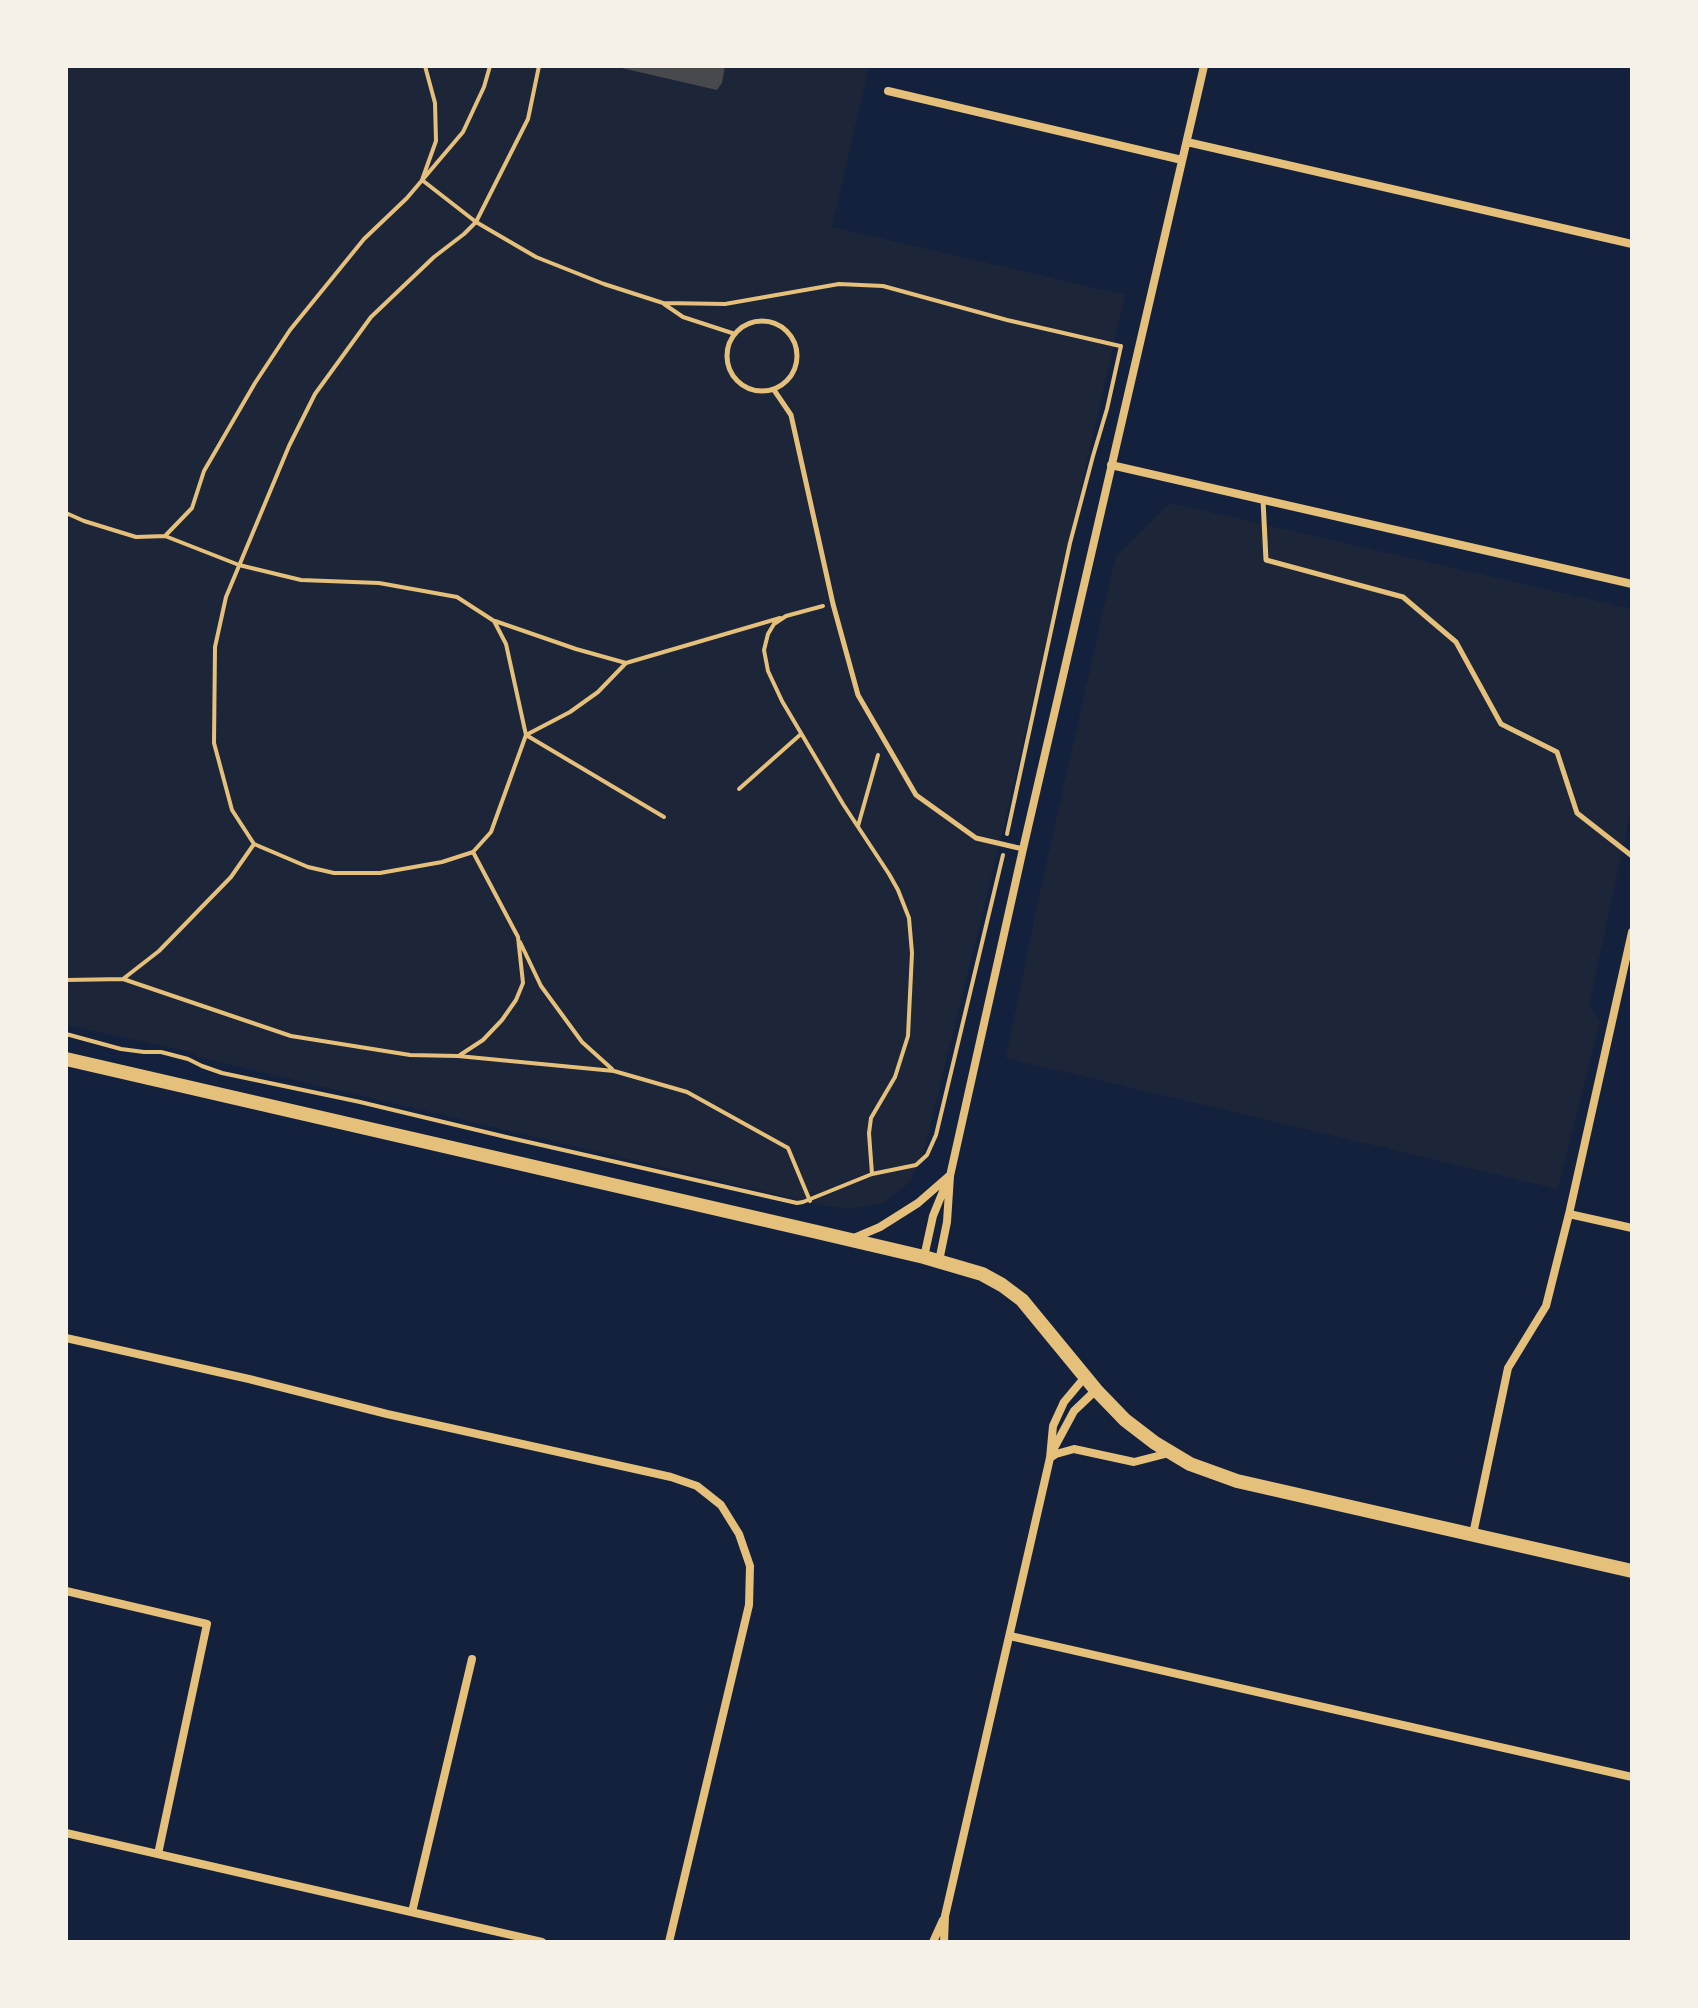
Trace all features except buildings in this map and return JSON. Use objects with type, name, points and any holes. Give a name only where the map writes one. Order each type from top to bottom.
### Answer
[{"type":"main road","points":[[66,1059],[931,1259],[982,1274],[1014,1294],[1032,1311],[1096,1390],[1125,1420],[1170,1453],[1208,1472],[1632,1571]]},
{"type":"street","points":[[931,1259],[947,1222],[950,1176],[1204,66]]},
{"type":"street","points":[[888,91],[1182,160]]},
{"type":"street","points":[[1187,142],[1632,244]]},
{"type":"street","points":[[1111,465],[1632,584]]},
{"type":"street","points":[[1473,1534],[1508,1368],[1546,1306],[1632,932]]},
{"type":"street","points":[[850,1240],[895,1218],[950,1176]]},
{"type":"street","points":[[931,1259],[933,1216],[950,1176]]},
{"type":"street","points":[[1569,1214],[1632,1228]]},
{"type":"street","points":[[66,1338],[671,1477],[697,1486],[721,1505],[739,1534],[750,1566],[749,1605],[669,1942]]},
{"type":"street","points":[[944,1942],[945,1916],[1050,1458],[1052,1433],[1067,1397],[1085,1377]]},
{"type":"street","points":[[1050,1458],[1074,1411],[1096,1390]]},
{"type":"street","points":[[1050,1458],[1060,1452],[1078,1450],[1134,1462],[1170,1453]]},
{"type":"street","points":[[66,1591],[207,1624],[158,1854]]},
{"type":"street","points":[[1010,1636],[1632,1777]]},
{"type":"street","points":[[412,1912],[472,1659]]},
{"type":"street","points":[[66,1833],[542,1942]]},
{"type":"street","points":[[933,1942],[945,1916]]},
{"type":"lane","points":[[754,321],[778,324],[787,331],[798,352],[792,375],[774,390],[763,392],[742,385],[734,377],[727,355],[735,334],[754,321]]},
{"type":"lane","points":[[774,390],[791,415],[833,604],[858,695],[916,795],[976,838],[1023,849]]},
{"type":"lane","points":[[1263,500],[1266,560],[1403,597],[1456,642],[1501,724],[1557,752],[1577,813],[1632,856]]},
{"type":"path","points":[[422,180],[436,141],[435,103],[425,66]]},
{"type":"path","points":[[165,536],[192,508],[204,471],[290,330],[364,239],[407,198],[463,132],[490,66]]},
{"type":"path","points":[[494,621],[506,644],[526,735],[491,832],[473,852],[442,862],[380,873],[334,873],[308,867],[254,844],[232,810],[214,743],[215,647],[226,597],[289,446],[315,394],[371,317],[476,222],[528,119],[539,66]]},
{"type":"path","points":[[422,180],[476,222],[536,257],[663,303],[725,304],[839,284],[883,286],[1007,320],[1139,351]]},
{"type":"path","points":[[663,303],[683,317],[735,334]]},
{"type":"path","points":[[66,1034],[121,1049],[174,1055],[222,1073],[797,1203],[810,1201],[872,1174],[916,1165],[927,1155],[936,1135],[1005,845],[1070,543],[1121,346]]},
{"type":"path","points":[[66,513],[136,537],[165,536],[239,565],[301,580],[379,583],[457,597],[494,621],[626,663]]},
{"type":"path","points":[[526,735],[570,712],[598,692],[626,663],[833,604]]},
{"type":"path","points":[[786,616],[774,624],[768,634],[764,650],[768,671],[792,720],[898,890],[912,932],[908,1036],[895,1077],[871,1118],[872,1174]]},
{"type":"path","points":[[739,789],[801,734]]},
{"type":"path","points":[[526,735],[664,817]]},
{"type":"path","points":[[858,826],[883,738]]},
{"type":"path","points":[[123,979],[159,951],[221,888],[254,844]]},
{"type":"path","points":[[473,852],[541,986],[582,1042],[614,1071]]},
{"type":"path","points":[[458,1056],[483,1040],[516,1000],[523,983],[518,937]]},
{"type":"path","points":[[66,980],[123,979],[291,1036],[410,1055],[458,1056],[614,1071],[687,1092],[788,1148],[810,1201]]},
{"type":"shaded area","points":[[66,66],[869,66],[832,227],[1125,295],[1004,826],[925,1147],[911,1181],[884,1203],[855,1208],[830,1207],[198,1057],[191,1052],[66,1025]]},
{"type":"shaded area","points":[[1170,503],[1632,609],[1632,804],[1589,1006],[1600,1022],[1558,1189],[1006,1058],[1115,558]]}]
